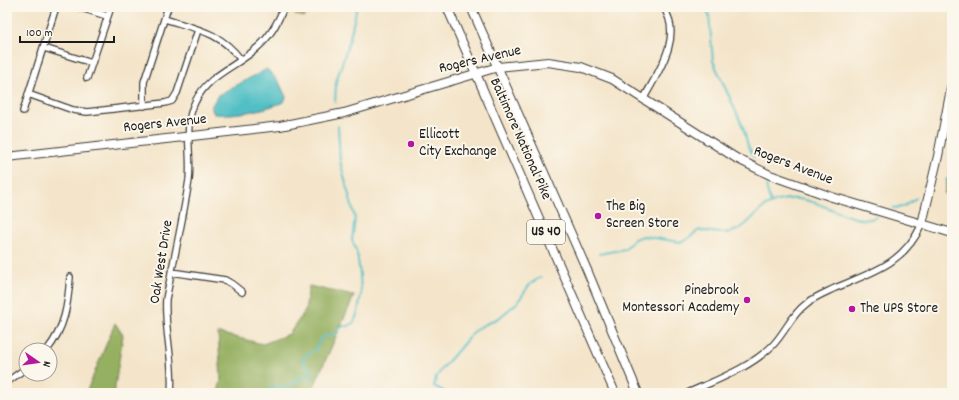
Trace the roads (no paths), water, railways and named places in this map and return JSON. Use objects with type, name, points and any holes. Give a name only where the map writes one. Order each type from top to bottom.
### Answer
[{"type":"main road","name":"Baltimore National Pike","points":[[447,7],[615,393]]},
{"type":"main road","name":"Baltimore National Pike","points":[[472,7],[587,270],[638,393]]},
{"type":"main road","name":"Rogers Avenue","points":[[7,157],[188,135],[280,126],[327,117],[476,72],[498,67],[536,62],[567,64],[582,67],[612,79],[736,158],[770,175],[952,233]]},
{"type":"main road","points":[[922,224],[938,156],[952,84]]},
{"type":"street","points":[[23,111],[56,7]]},
{"type":"street","points":[[78,7],[107,16]]},
{"type":"street","points":[[87,78],[111,7]]},
{"type":"street","points":[[144,106],[144,82],[168,7]]},
{"type":"street","name":"Oak West Drive","points":[[171,393],[172,364],[165,311],[189,179],[188,135],[194,102],[204,86],[221,72],[258,48],[271,33],[284,7]]},
{"type":"street","points":[[644,98],[668,52],[670,26],[667,12],[663,7]]},
{"type":"street","points":[[165,19],[218,37],[227,43],[241,60]]},
{"type":"street","points":[[28,94],[73,110],[87,112],[166,103],[175,97],[198,30]]},
{"type":"street","points":[[44,48],[92,63]]},
{"type":"street","points":[[688,393],[737,370],[767,351],[782,335],[798,311],[810,301],[890,264],[905,252],[917,235],[922,224]]},
{"type":"street","points":[[171,272],[225,280],[242,292]]},
{"type":"street","points":[[53,342],[66,315],[70,277]]},
{"type":"street","points":[[7,382],[18,374]]},
{"type":"water","points":[[267,69],[279,82],[286,97],[284,102],[249,112],[214,114],[211,107],[218,95]]},
{"type":"waterway","points":[[335,103],[336,82],[349,42],[357,7]]},
{"type":"waterway","points":[[705,7],[709,15],[713,61],[743,127],[748,146],[754,157]]},
{"type":"waterway","points":[[270,393],[270,389],[276,386],[286,389],[290,384],[297,382],[301,375],[307,379],[310,378],[313,372],[305,365],[303,359],[305,356],[316,349],[319,341],[324,336],[331,336],[343,326],[349,326],[354,322],[358,312],[361,294],[360,275],[357,253],[352,240],[355,218],[340,161],[338,126]]},
{"type":"waterway","points":[[946,180],[952,177]]},
{"type":"waterway","points":[[766,186],[771,204]]},
{"type":"waterway","points":[[893,208],[903,207],[916,198]]},
{"type":"waterway","points":[[599,254],[625,249],[634,239],[643,236],[679,242],[686,240],[699,230],[721,233],[735,231],[750,221],[759,211],[775,202],[784,200],[807,200],[859,219],[876,217]]},
{"type":"waterway","points":[[447,393],[434,386],[436,378],[441,370],[476,329],[500,317],[517,303],[530,284],[541,277]]},
{"type":"place","name":"Ellicott City Exchange","points":[[411,144]]},
{"type":"place","name":"The Big Screen Store","points":[[598,216]]},
{"type":"place","name":"Pinebrook Montessori Academy","points":[[747,300]]},
{"type":"place","name":"The UPS Store","points":[[852,309]]}]
